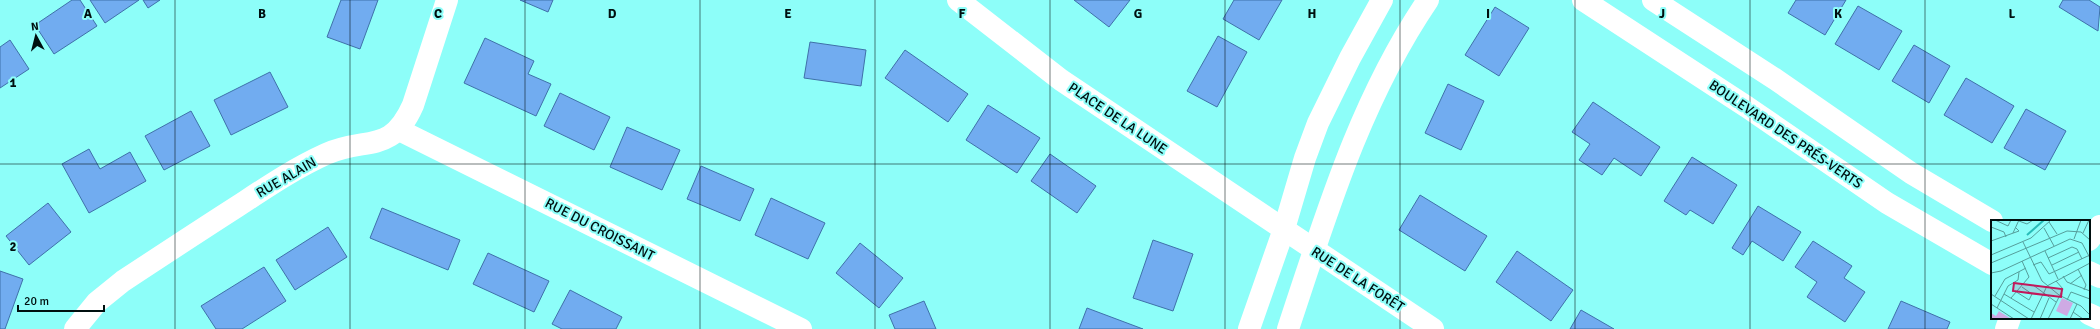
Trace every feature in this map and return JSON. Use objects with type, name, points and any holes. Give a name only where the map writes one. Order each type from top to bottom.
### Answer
[{"type":"street","name":"RUE ALAIN","points":[[82,326],[97,302],[123,280],[292,170],[330,152],[375,142],[391,136],[399,130],[406,121],[413,105],[447,0]]},
{"type":"street","name":"PLACE DE LA LUNE","points":[[958,0],[1061,80],[1284,229]]},
{"type":"street","points":[[1249,329],[1284,229],[1305,158],[1318,123],[1350,58],[1382,0]]},
{"type":"street","points":[[1288,329],[1346,159],[1372,96],[1406,33],[1428,0]]},
{"type":"street","name":"BOULEVARD DES PRÉS-VERTS","points":[[1583,0],[1747,107],[1887,203],[1991,263]]},
{"type":"street","points":[[1653,0],[1775,79],[1911,173],[1991,220]]},
{"type":"street","name":"RUE DU CROISSANT","points":[[399,130],[801,329]]},
{"type":"street","points":[[2090,239],[2100,226]]},
{"type":"street","name":"RUE DE LA FORÊT","points":[[1284,229],[1314,251],[1433,329]]},
{"type":"street","points":[[2090,272],[2100,277]]},
{"type":"street","points":[[2090,314],[2100,319]]},
{"type":"street","points":[[2006,329],[2010,319]]},
{"type":"building","points":[[72,0],[80,0],[97,26],[54,54],[35,25]]},
{"type":"building","points":[[90,0],[139,0],[105,23]]},
{"type":"building","points":[[143,0],[160,0],[148,8]]},
{"type":"building","points":[[341,0],[378,0],[360,49],[327,37]]},
{"type":"building","points":[[520,0],[553,0],[548,12]]},
{"type":"building","points":[[1074,0],[1130,0],[1109,27]]},
{"type":"building","points":[[1234,0],[1282,0],[1259,40],[1223,19]]},
{"type":"building","points":[[1796,0],[1846,0],[1825,35],[1788,13]]},
{"type":"building","points":[[2063,0],[2089,0],[2100,7],[2098,31],[2059,7]]},
{"type":"building","points":[[1858,6],[1902,31],[1879,70],[1835,44]]},
{"type":"building","points":[[1495,7],[1529,28],[1499,76],[1465,55]]},
{"type":"building","points":[[1218,36],[1247,52],[1217,107],[1187,91]]},
{"type":"building","points":[[485,38],[534,61],[528,74],[551,84],[536,116],[464,83]]},
{"type":"building","points":[[10,40],[29,69],[0,88],[0,47]]},
{"type":"building","points":[[810,42],[866,50],[861,86],[804,78]]},
{"type":"building","points":[[1914,45],[1950,66],[1929,103],[1892,81]]},
{"type":"building","points":[[905,50],[968,94],[948,122],[885,78]]},
{"type":"building","points":[[270,72],[288,107],[231,135],[214,100]]},
{"type":"building","points":[[1966,78],[2014,106],[1992,143],[1944,115]]},
{"type":"building","points":[[1448,84],[1484,101],[1461,150],[1425,133]]},
{"type":"building","points":[[560,93],[610,117],[594,150],[544,126]]},
{"type":"building","points":[[1593,102],[1660,147],[1641,176],[1614,158],[1602,175],[1579,160],[1590,144],[1572,132]]},
{"type":"building","points":[[988,105],[1040,138],[1017,173],[966,140]]},
{"type":"building","points":[[2026,109],[2066,131],[2045,170],[2004,148]]},
{"type":"building","points":[[191,111],[210,146],[164,170],[145,136]]},
{"type":"building","points":[[627,127],[680,150],[662,190],[610,167]]},
{"type":"building","points":[[89,149],[100,169],[130,152],[146,181],[89,213],[62,164]]},
{"type":"building","points":[[1050,154],[1096,186],[1077,213],[1031,181]]},
{"type":"building","points":[[1692,157],[1737,185],[1713,224],[1690,210],[1686,215],[1664,201]]},
{"type":"building","points":[[701,166],[754,189],[740,221],[687,199]]},
{"type":"building","points":[[1420,195],[1487,236],[1465,271],[1399,230]]},
{"type":"building","points":[[771,198],[825,223],[808,259],[755,235]]},
{"type":"building","points":[[48,203],[71,232],[29,265],[6,236]]},
{"type":"building","points":[[1758,206],[1801,232],[1783,261],[1752,241],[1743,255],[1732,248]]},
{"type":"building","points":[[382,208],[460,240],[448,270],[370,238]]},
{"type":"building","points":[[328,227],[347,257],[295,290],[276,260]]},
{"type":"building","points":[[1153,240],[1193,254],[1173,311],[1133,298]]},
{"type":"building","points":[[1813,241],[1852,266],[1844,278],[1865,292],[1845,322],[1807,297],[1817,282],[1795,267]]},
{"type":"building","points":[[860,243],[903,278],[879,308],[836,273]]},
{"type":"building","points":[[1517,251],[1573,290],[1551,321],[1496,282]]},
{"type":"building","points":[[488,253],[549,281],[534,312],[473,284]]},
{"type":"building","points":[[264,267],[286,301],[242,329],[216,329],[201,306]]},
{"type":"building","points":[[0,271],[23,279],[5,329],[0,329]]},
{"type":"building","points":[[570,290],[622,317],[616,329],[562,329],[552,324]]},
{"type":"building","points":[[924,301],[936,329],[895,329],[889,315]]},
{"type":"building","points":[[1901,301],[1950,322],[1947,329],[1888,329]]},
{"type":"building","points":[[1087,308],[1143,329],[1079,329]]},
{"type":"building","points":[[1581,310],[1614,329],[1570,329]]}]
